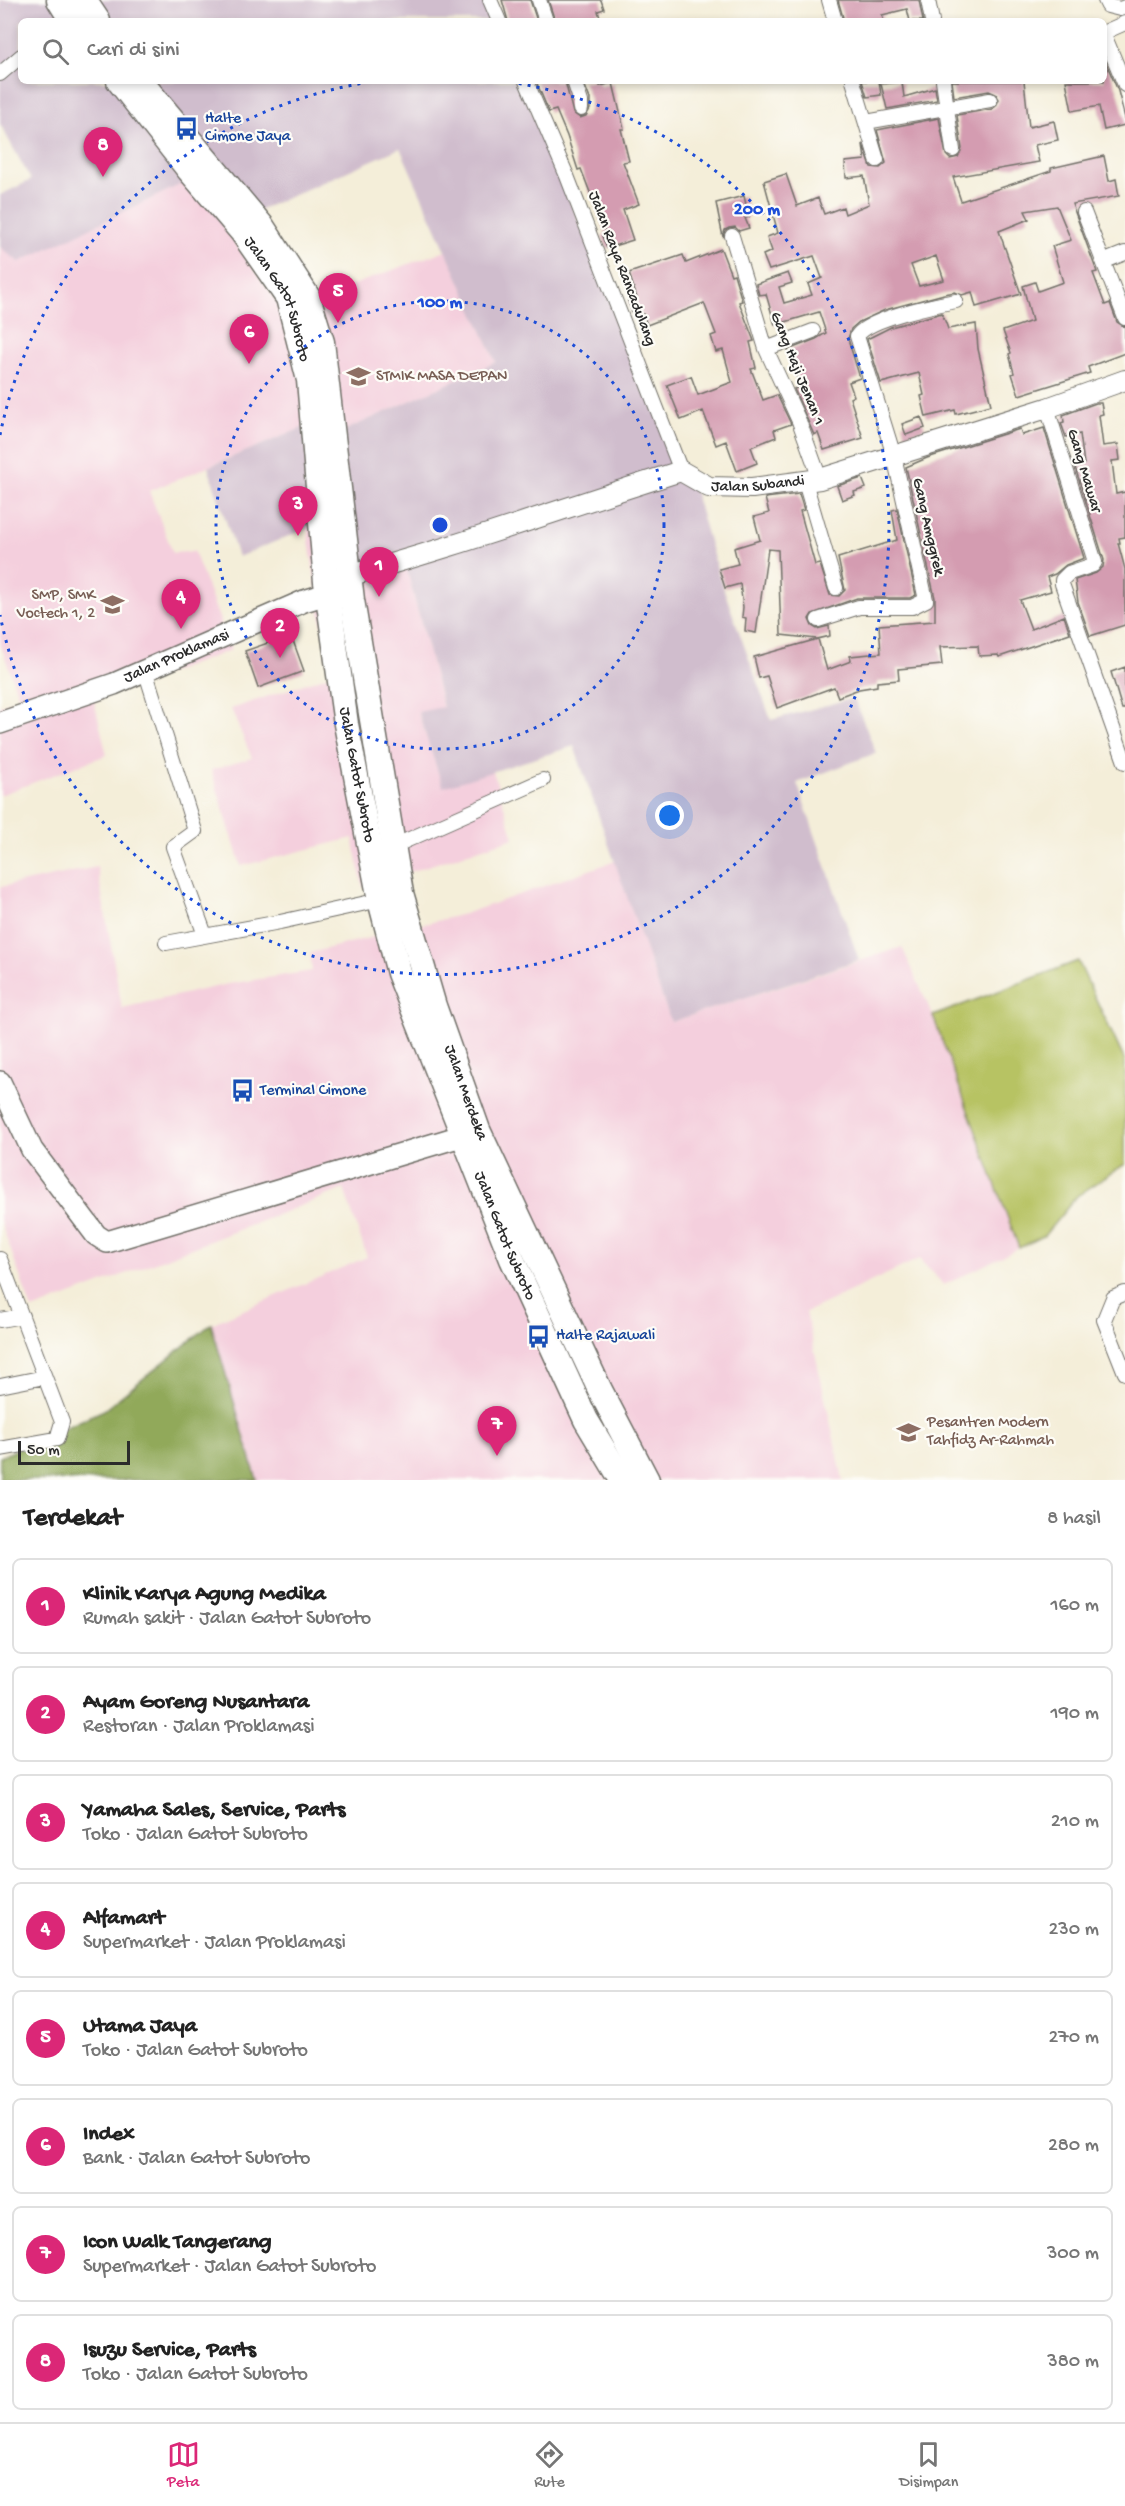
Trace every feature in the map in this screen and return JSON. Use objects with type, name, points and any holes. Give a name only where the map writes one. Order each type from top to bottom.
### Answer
[{"type":"highway","points":[[59,0],[70,18]]},
{"type":"highway","points":[[84,0],[96,18]]},
{"type":"highway","name":"Jalan Gatot Subroto","points":[[121,84],[189,170],[242,232],[288,298],[309,380],[327,588],[346,724],[380,900],[399,973],[470,1134],[512,1259],[586,1420],[622,1480]]},
{"type":"highway","name":"Jalan Gatot Subroto","points":[[143,84],[262,226],[308,297],[322,342],[351,581],[370,712]]},
{"type":"highway","name":"Jalan Merdeka","points":[[370,712],[401,893],[470,1134],[647,1480]]},
{"type":"main road","name":"Jalan Proklamasi","points":[[0,723],[114,684],[304,601],[327,588],[351,581]]},
{"type":"main road","name":"Jalan Merdeka","points":[[0,1082],[32,1150],[96,1235],[107,1242],[470,1134]]},
{"type":"street","points":[[490,0],[499,18]]},
{"type":"street","points":[[538,0],[545,18]]},
{"type":"street","points":[[829,0],[834,18]]},
{"type":"street","points":[[928,0],[931,18]]},
{"type":"street","points":[[1105,0],[1108,6],[1120,9],[1125,7]]},
{"type":"street","points":[[1107,31],[1125,23]]},
{"type":"street","points":[[1107,42],[1125,85]]},
{"type":"street","points":[[0,74],[18,59]]},
{"type":"street","name":"Jalan Raya Rancadulang","points":[[527,84],[572,187],[681,471]]},
{"type":"street","points":[[575,84],[581,109]]},
{"type":"street","points":[[854,84],[877,160]]},
{"type":"street","points":[[943,84],[953,150]]},
{"type":"street","points":[[866,122],[990,100]]},
{"type":"street","points":[[1084,212],[1125,318]]},
{"type":"street","name":"Gang Haji Jenan 1","points":[[732,236],[766,349],[799,421],[836,588]]},
{"type":"street","points":[[1110,259],[1125,253]]},
{"type":"street","points":[[894,456],[857,334],[904,312],[956,301]]},
{"type":"street","points":[[766,349],[813,331]]},
{"type":"street","name":"Jalan Subandi","points":[[681,471],[709,487],[752,488],[812,480],[1047,408],[1125,380]]},
{"type":"street","name":"Gang Mawar","points":[[1047,408],[1095,562],[1093,565],[1069,573],[1062,580],[1062,584],[1119,726],[1125,762]]},
{"type":"street","name":"Gang Amggrek","points":[[818,620],[859,607],[912,607],[926,600],[894,456]]},
{"type":"street","points":[[351,581],[478,539],[579,502],[681,471]]},
{"type":"street","points":[[145,670],[195,831],[173,847],[205,935]]},
{"type":"street","points":[[394,846],[543,780]]},
{"type":"street","points":[[166,943],[380,900]]},
{"type":"street","points":[[0,1259],[62,1422],[57,1439],[0,1449]]},
{"type":"street","points":[[1125,1293],[1113,1298],[1104,1320],[1125,1373]]},
{"type":"street","points":[[0,1320],[22,1316]]},
{"type":"street","points":[[0,1386],[45,1377]]},
{"type":"shaded area","points":[[0,0],[485,0],[493,18],[18,18],[18,84],[520,84],[695,493],[720,579],[771,720],[854,698],[876,753],[797,783],[859,960],[671,1022],[574,746],[443,787],[418,712],[443,707],[402,551],[350,567],[337,516],[238,557],[208,467],[314,423],[339,433],[496,362],[400,148],[223,226],[190,180],[19,262],[0,247],[0,195],[31,180],[0,124]]},
{"type":"shaded area","points":[[190,180],[284,311],[446,250],[496,362],[339,433],[314,423],[149,491],[173,553],[194,551],[231,650],[94,701],[107,755],[0,795],[0,706],[19,698],[0,643],[0,247],[19,261]]},
{"type":"shaded area","points":[[338,516],[402,551],[443,708],[418,713],[443,786],[493,771],[514,838],[363,887],[353,838],[241,866],[211,770],[252,758],[231,709],[330,675],[307,528]]},
{"type":"shaded area","points":[[615,861],[671,1022],[902,947],[933,1016],[1019,1248],[944,1285],[919,1259],[806,1312],[843,1480],[257,1480],[211,1324],[367,1257],[344,1189],[32,1310],[0,1220],[0,887],[97,867],[122,1008],[228,984],[312,971],[310,953],[464,914]]},
{"type":"green space","points":[[1078,961],[1125,1061],[1125,1164],[1077,1196],[1044,1236],[1019,1248],[933,1016]]},
{"type":"green space","points":[[211,1324],[257,1480],[0,1480],[0,1457],[104,1410]]},
{"type":"building","points":[[502,0],[530,0],[536,18],[507,18]]},
{"type":"building","points":[[548,0],[601,0],[604,9],[598,11],[600,18],[554,18]]},
{"type":"building","points":[[838,0],[919,0],[922,18],[909,18],[907,9],[882,15],[883,18],[843,18]]},
{"type":"building","points":[[1107,65],[1118,91],[1125,125],[1104,130],[1099,106],[1072,111],[1067,84],[1107,84]]},
{"type":"building","points":[[537,84],[566,84],[573,113],[580,118],[586,116],[590,109],[590,99],[584,84],[599,84],[600,86],[613,84],[629,161],[623,162],[639,204],[623,210],[633,240],[607,248],[602,236],[606,234],[581,169],[578,170],[556,110],[549,112]]},
{"type":"building","points":[[863,84],[879,84],[881,95],[867,97]]},
{"type":"building","points":[[881,84],[902,84],[904,97],[935,88],[937,100],[887,109]]},
{"type":"building","points":[[952,84],[1024,84],[1029,127],[1054,121],[1058,140],[1035,145],[1039,162],[953,177],[961,201],[1051,171],[1051,168],[1104,156],[1109,181],[1116,179],[1119,196],[1072,204],[1097,272],[1093,273],[1105,305],[1110,303],[1117,322],[1125,327],[1125,353],[1088,367],[1090,373],[1019,395],[1012,374],[1014,373],[1009,354],[1011,353],[1003,331],[1032,321],[1023,286],[1035,282],[1038,291],[1063,282],[1052,246],[1071,240],[1057,206],[1025,211],[1029,219],[999,231],[1021,294],[976,307],[972,292],[962,295],[955,292],[944,294],[885,310],[859,322],[851,329],[848,339],[860,378],[849,382],[854,396],[850,398],[863,438],[824,450],[818,433],[814,435],[794,389],[800,387],[788,350],[826,333],[819,312],[775,325],[766,294],[759,295],[756,284],[788,273],[792,283],[779,287],[784,303],[812,295],[808,284],[822,278],[814,256],[769,270],[763,255],[772,251],[767,237],[778,233],[764,181],[786,174],[797,206],[818,198],[824,214],[843,207],[845,214],[869,204],[864,176],[846,178],[845,162],[865,160],[863,144],[871,167],[880,168],[886,163],[877,130],[939,118],[946,155],[950,159],[958,157],[962,149],[957,115],[992,109],[996,106],[999,99],[996,94],[989,91],[954,97]],"holes":[[[936,256],[944,280],[919,286],[911,265]]]},
{"type":"building","points":[[744,196],[749,217],[745,218],[749,228],[739,231],[735,227],[729,228],[725,230],[723,237],[716,203]]},
{"type":"building","points":[[721,249],[731,275],[734,274],[742,301],[739,302],[754,341],[750,342],[756,368],[751,369],[763,400],[777,395],[791,424],[774,430],[776,437],[751,447],[757,463],[737,471],[726,441],[716,445],[703,411],[681,420],[667,385],[691,376],[698,395],[732,382],[723,350],[716,352],[711,336],[716,334],[704,303],[647,325],[643,314],[634,317],[628,301],[637,298],[629,273],[683,255],[686,263]]},
{"type":"building","points":[[942,313],[948,329],[976,324],[978,349],[991,405],[956,414],[955,410],[926,417],[919,373],[881,383],[867,339],[891,327]]},
{"type":"building","points":[[1101,403],[1103,414],[1099,415],[1103,446],[1118,444],[1120,460],[1112,461],[1116,494],[1125,492],[1125,537],[1119,538],[1120,543],[1118,543],[1125,569],[1125,625],[1090,636],[1078,602],[1075,580],[1096,573],[1103,567],[1104,560],[1075,467],[1084,464],[1080,434],[1066,437],[1061,423],[1064,422],[1063,415]]},
{"type":"building","points":[[921,417],[925,428],[906,435],[902,424]]},
{"type":"building","points":[[1044,428],[1084,558],[1066,565],[1047,577],[1051,591],[1020,600],[1031,629],[1064,616],[1070,633],[999,657],[998,655],[979,656],[978,646],[940,647],[942,665],[898,669],[899,680],[877,682],[877,686],[859,689],[838,697],[834,687],[777,708],[767,676],[759,678],[754,657],[818,639],[827,670],[851,661],[850,656],[881,653],[879,625],[935,621],[935,598],[906,467],[927,458],[1020,429],[1022,435]]},
{"type":"building","points":[[862,478],[866,488],[842,500],[837,486]]},
{"type":"building","points":[[799,494],[804,510],[800,511],[815,565],[820,564],[830,595],[839,596],[845,590],[838,558],[897,540],[892,510],[897,509],[916,595],[910,598],[857,598],[812,614],[809,619],[812,626],[817,629],[829,626],[830,636],[817,639],[781,635],[778,550],[768,549],[756,633],[745,631],[746,618],[742,617],[740,584],[725,588],[719,569],[738,564],[734,548],[760,540],[754,517],[769,513],[765,498]]},
{"type":"building","points":[[291,635],[304,671],[258,688],[245,651]]},
{"type":"building","points":[[1125,667],[1125,709],[1122,709],[1111,672]]},
{"type":"place","name":"Halte Cimone Jaya","points":[[187,128]]},
{"type":"place","name":"Isuzu Service, Parts","points":[[103,177]]},
{"type":"place","name":"Utama Jaya","points":[[338,323]]},
{"type":"place","name":"Index","points":[[249,364]]},
{"type":"place","name":"STMIK MASA DEPAN","points":[[358,377]]},
{"type":"place","name":"Yamaha Sales, Service, Parts","points":[[298,536]]},
{"type":"place","name":"Klinik Karya Agung Medika","points":[[379,597]]},
{"type":"place","name":"SMP, SMK Voctech 1, 2","points":[[113,605]]},
{"type":"place","name":"Alfamart","points":[[181,629]]},
{"type":"place","name":"Ayam Goreng Nusantara","points":[[280,658]]},
{"type":"place","name":"Terminal Cimone","points":[[242,1091]]},
{"type":"place","name":"Halte Rajawali","points":[[538,1336]]},
{"type":"place","name":"Pesantren Modern Tahfidz Ar-Rahmah","points":[[909,1432]]},
{"type":"place","name":"Icon Walk Tangerang","points":[[497,1456]]}]
